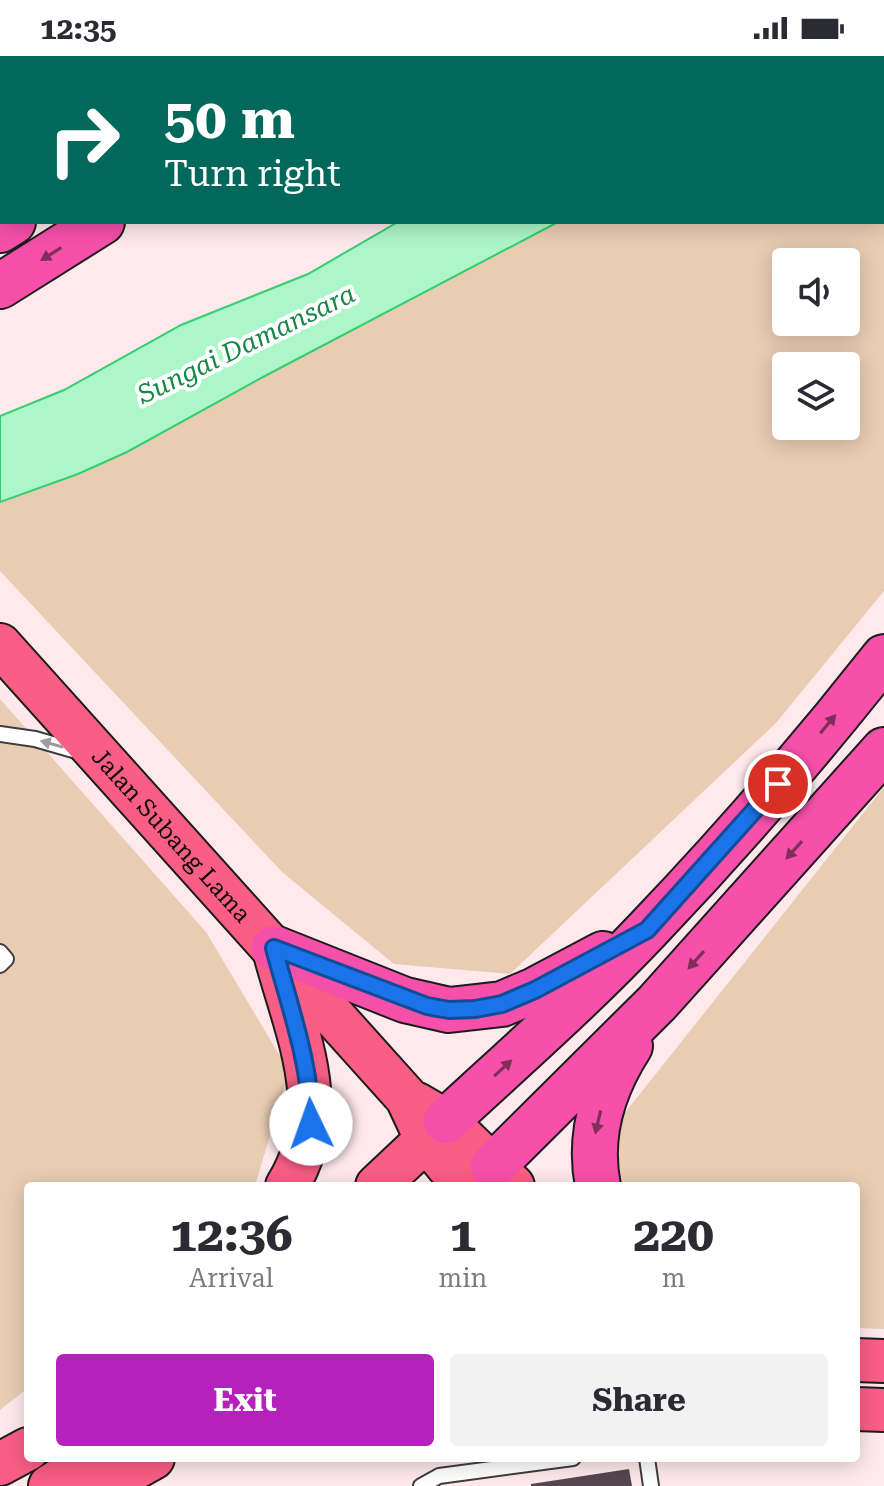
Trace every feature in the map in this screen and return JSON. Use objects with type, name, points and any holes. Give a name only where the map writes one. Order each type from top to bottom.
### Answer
[{"type":"highway","points":[[0,286],[99,224]]},
{"type":"highway","points":[[436,1131],[550,1026],[647,930],[758,809],[884,657]]},
{"type":"highway","points":[[485,1181],[657,1003],[884,750]]},
{"type":"highway","points":[[274,948],[405,1000],[449,1010],[475,1009],[502,1004],[535,990],[647,930]]},
{"type":"highway","points":[[598,1182],[595,1129],[603,1101],[617,1067],[657,1003]]},
{"type":"main road","name":"Jalan Subang Lama","points":[[0,645],[436,1131],[485,1181]]},
{"type":"main road","points":[[274,948],[307,1069],[311,1099],[307,1146],[290,1182]]},
{"type":"main road","points":[[381,1182],[436,1131]]},
{"type":"main road","points":[[860,1360],[884,1361]]},
{"type":"main road","points":[[860,1409],[884,1410]]},
{"type":"main road","points":[[0,1464],[24,1451]]},
{"type":"main road","points":[[50,1486],[89,1462]]},
{"type":"main road","points":[[103,1486],[146,1462]]},
{"type":"lane","points":[[0,734],[35,739],[103,760]]},
{"type":"lane","points":[[0,952],[6,959],[0,965]]},
{"type":"lane","points":[[421,1486],[439,1476],[543,1462]]},
{"type":"lane","points":[[648,1462],[651,1486]]},
{"type":"shaded area","points":[[554,224],[884,224],[884,591],[776,723],[510,974],[394,964],[282,872],[0,571],[0,502],[78,474],[127,452]]},
{"type":"shaded area","points":[[0,699],[206,932],[289,1071],[256,1182],[24,1182],[24,1391],[0,1410]]},
{"type":"shaded area","points":[[884,787],[884,1329],[860,1328],[860,1182],[622,1182],[612,1129]]},
{"type":"water","name":"Sungai Damansara","points":[[395,224],[554,224],[127,452],[78,474],[0,502],[0,416],[64,390],[181,325],[308,274]]},
{"type":"building","points":[[629,1469],[632,1486],[531,1486],[531,1484]]},
{"type":"route","points":[[311,1124],[307,1069],[274,948],[427,1006],[449,1010],[502,1004],[535,990],[647,930],[778,784]]}]
